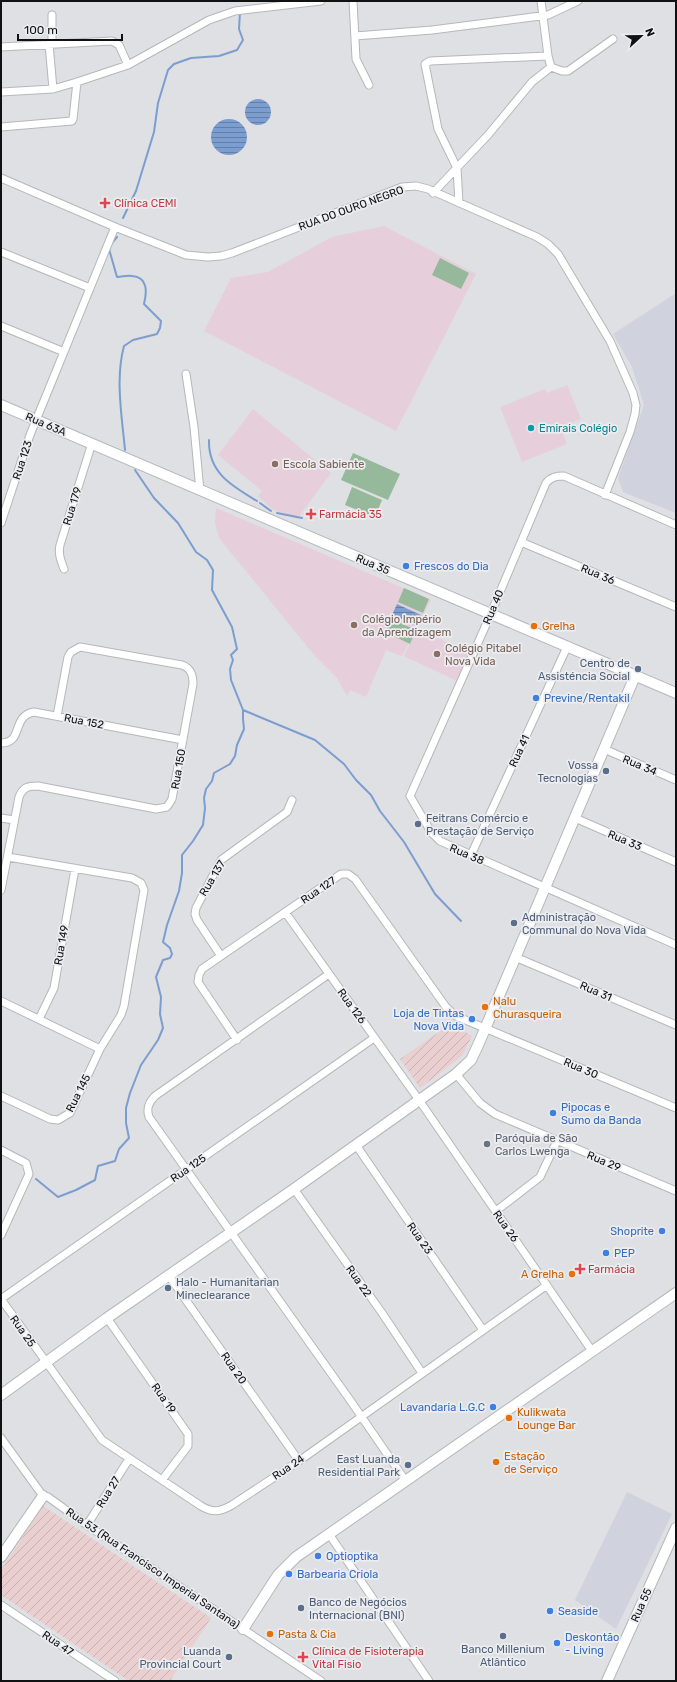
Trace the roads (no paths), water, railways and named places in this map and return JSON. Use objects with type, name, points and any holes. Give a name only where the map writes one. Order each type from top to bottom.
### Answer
[{"type":"street","points":[[1,92],[53,89],[128,65],[209,20],[235,11],[321,1]]},
{"type":"street","points":[[353,1],[356,59],[369,85]]},
{"type":"street","points":[[541,1],[548,56],[551,67]]},
{"type":"street","points":[[355,36],[432,30],[542,16],[558,12],[578,1]]},
{"type":"street","points":[[52,15],[51,44],[53,89]]},
{"type":"street","points":[[551,67],[562,71],[568,70],[613,39]]},
{"type":"street","points":[[1,47],[116,42],[128,65]]},
{"type":"street","points":[[459,204],[457,168],[438,128],[425,64],[430,61],[548,56]]},
{"type":"street","points":[[434,193],[488,135],[532,82],[551,67]]},
{"type":"street","points":[[1,128],[72,121],[78,82]]},
{"type":"street","name":"RUA DO OURO NEGRO","points":[[1,178],[186,255],[199,257],[221,256],[402,187],[416,186],[537,237],[548,244],[558,254],[610,341],[634,393],[636,405],[630,432],[605,495]]},
{"type":"street","name":"Rua 123","points":[[1,523],[36,420],[116,227]]},
{"type":"street","points":[[1,252],[90,288]]},
{"type":"street","points":[[1,326],[64,352]]},
{"type":"street","points":[[186,374],[194,427],[200,491]]},
{"type":"street","name":"Rua 63A","points":[[1,405],[92,444]]},
{"type":"street","name":"Rua 35","points":[[92,444],[676,693]]},
{"type":"street","name":"Rua 179","points":[[64,569],[60,559],[60,545],[92,444]]},
{"type":"street","name":"Rua 40","points":[[410,796],[546,483],[553,477],[564,476],[605,495]]},
{"type":"street","points":[[605,495],[676,524]]},
{"type":"street","name":"Rua 36","points":[[521,542],[676,607]]},
{"type":"street","name":"Rua 150","points":[[1,889],[14,820],[22,791],[26,787],[32,786],[156,809],[164,809],[170,804],[183,740],[193,679],[190,671],[182,666],[84,647],[76,648],[71,652],[68,658],[57,716]]},
{"type":"street","name":"Rua 41","points":[[471,854],[567,647]]},
{"type":"street","points":[[1,1395],[107,1318],[294,1189],[456,1074],[471,1060],[635,676]]},
{"type":"street","name":"Rua 152","points":[[1,743],[13,739],[16,735],[19,722],[28,713],[34,712],[183,740]]},
{"type":"street","name":"Rua 34","points":[[604,749],[676,780]]},
{"type":"street","name":"Rua 38","points":[[410,796],[436,838],[444,844],[471,854],[676,945]]},
{"type":"street","name":"Rua 137","points":[[221,956],[197,920],[195,914],[196,908],[221,860],[287,812],[292,800]]},
{"type":"street","points":[[1,818],[14,820]]},
{"type":"street","name":"Rua 33","points":[[575,818],[676,862]]},
{"type":"street","points":[[8,857],[75,869]]},
{"type":"street","name":"Rua 149","points":[[39,1019],[54,988],[75,869]]},
{"type":"street","name":"Rua 145","points":[[1,1096],[50,1119],[58,1120],[64,1118],[70,1113],[100,1049],[121,1015],[124,1006],[144,890],[141,883],[132,878],[75,869]]},
{"type":"street","name":"Rua 127","points":[[237,1040],[198,982],[202,969],[341,874],[351,875],[450,1011],[459,1018],[485,1028]]},
{"type":"street","name":"Rua 126","points":[[285,912],[419,1100]]},
{"type":"street","name":"Rua 31","points":[[515,956],[676,1025]]},
{"type":"street","points":[[329,974],[237,1040],[155,1096],[148,1106],[147,1112],[149,1117],[405,1480]]},
{"type":"street","points":[[1,1001],[100,1049]]},
{"type":"street","name":"Rua 30","points":[[485,1028],[676,1108]]},
{"type":"street","name":"Rua 125","points":[[1,1299],[374,1038]]},
{"type":"street","name":"Rua 29","points":[[456,1074],[477,1100],[500,1116],[676,1191]]},
{"type":"street","name":"Rua 26","points":[[419,1100],[592,1351]]},
{"type":"street","points":[[496,1211],[540,1177],[557,1141]]},
{"type":"street","name":"Rua 23","points":[[356,1145],[483,1330]]},
{"type":"street","points":[[1,1150],[26,1163],[30,1174],[1,1235]]},
{"type":"street","name":"Rua 22","points":[[294,1189],[382,1313],[422,1373]]},
{"type":"street","name":"Rua 20","points":[[169,1276],[298,1461]]},
{"type":"street","name":"Rua 24","points":[[46,1363],[102,1440],[201,1506],[215,1512],[232,1505],[298,1461],[547,1285]]},
{"type":"street","points":[[243,1629],[284,1569],[296,1557],[674,1294]]},
{"type":"street","name":"Rua 25","points":[[1,1299],[46,1363]]},
{"type":"street","name":"Rua 19","points":[[107,1318],[188,1434],[189,1442],[186,1450],[162,1480]]},
{"type":"street","name":"Rua 53 (Rua Francisco Imperial Santana)","points":[[1,1438],[43,1496],[48,1497],[87,1525],[321,1681]]},
{"type":"street","name":"Rua 27","points":[[87,1525],[129,1459]]},
{"type":"street","points":[[1,1557],[43,1496]]},
{"type":"street","name":"Rua 55","points":[[607,1681],[676,1528]]},
{"type":"street","points":[[329,1534],[429,1681]]},
{"type":"street","name":"Rua 47","points":[[1,1605],[115,1681]]},
{"type":"water","points":[[258,99],[267,103],[271,112],[267,121],[258,125],[249,121],[245,112],[249,103]]},
{"type":"water","points":[[233,119],[242,124],[246,130],[246,144],[242,150],[233,155],[225,155],[216,150],[212,144],[211,133],[216,124],[222,120]]},
{"type":"water","points":[[397,604],[421,615],[416,626],[392,615]]},
{"type":"waterway","points":[[123,218],[136,191],[154,132],[158,103],[168,70],[174,64],[191,58],[219,56],[237,50],[243,40],[239,29],[240,12]]},
{"type":"waterway","points":[[111,244],[117,237]]},
{"type":"waterway","points":[[109,249],[117,277],[130,276],[141,279],[144,282],[146,290],[144,304],[161,321],[157,334],[133,340],[124,346],[121,359],[120,385],[125,450]]},
{"type":"waterway","points":[[209,440],[210,451],[217,470],[231,484],[257,501]]},
{"type":"waterway","points":[[36,1179],[58,1197],[76,1190],[95,1180],[98,1166],[115,1161],[119,1149],[129,1138],[126,1123],[126,1108],[130,1093],[141,1065],[158,1040],[163,1028],[160,1014],[161,997],[156,977],[163,960],[170,958],[172,954],[170,948],[163,942],[167,925],[179,891],[182,873],[182,855],[203,825],[205,808],[204,798],[206,789],[212,781],[214,773],[230,764],[235,756],[237,745],[244,729],[243,710],[231,680],[230,669],[233,660],[231,655],[237,649],[232,627],[212,590],[213,570],[207,560],[196,552],[178,523],[154,498],[135,470]]},
{"type":"waterway","points":[[260,503],[271,511]]},
{"type":"waterway","points":[[277,513],[302,518]]},
{"type":"waterway","points":[[243,710],[315,740],[344,764],[356,780],[371,795],[380,811],[404,842],[435,894],[461,921]]},
{"type":"place","name":"Clínica CEMI","points":[[105,203]]},
{"type":"place","name":"Emirais Colégio","points":[[531,428]]},
{"type":"place","name":"Escola Sabiente","points":[[275,464]]},
{"type":"place","name":"Farmácia 35","points":[[311,514]]},
{"type":"place","name":"Frescos do Dia","points":[[406,566]]},
{"type":"place","name":"Colégio Império da Aprendizagem","points":[[354,625]]},
{"type":"place","name":"Grelha","points":[[534,626]]},
{"type":"place","name":"Colégio Pitabel Nova Vida","points":[[437,654]]},
{"type":"place","name":"Centro de Assisténcia Social","points":[[638,669]]},
{"type":"place","name":"Previne/Rentakil","points":[[536,698]]},
{"type":"place","name":"Vossa Tecnologias","points":[[606,771]]},
{"type":"place","name":"Feitrans Comércio e Prestação de Serviço","points":[[418,824]]},
{"type":"place","name":"Administração Communal do Nova Vida","points":[[514,923]]},
{"type":"place","name":"Nalu Churasqueira","points":[[485,1007]]},
{"type":"place","name":"Loja de Tintas Nova Vida","points":[[472,1019]]},
{"type":"place","name":"Pipocas e Sumo da Banda","points":[[553,1113]]},
{"type":"place","name":"Paróquia de São Carlos Lwenga","points":[[487,1144]]},
{"type":"place","name":"Shoprite","points":[[662,1231]]},
{"type":"place","name":"PEP","points":[[606,1253]]},
{"type":"place","name":"Farmácia","points":[[580,1269]]},
{"type":"place","name":"A Grelha","points":[[572,1274]]},
{"type":"place","name":"Halo - Humanitarian Mineclearance","points":[[168,1288]]},
{"type":"place","name":"Lavandaria L.G.C","points":[[493,1407]]},
{"type":"place","name":"Kulikwata Lounge Bar","points":[[509,1418]]},
{"type":"place","name":"Estação de Serviço","points":[[496,1462]]},
{"type":"place","name":"East Luanda Residential Park","points":[[408,1465]]},
{"type":"place","name":"Optioptika","points":[[318,1556]]},
{"type":"place","name":"Barbearia Criola","points":[[289,1574]]},
{"type":"place","name":"Banco de Negócios Internacional (BNI)","points":[[301,1608]]},
{"type":"place","name":"Seaside","points":[[550,1611]]},
{"type":"place","name":"Pasta & Cia","points":[[270,1634]]},
{"type":"place","name":"Banco Millenium Atlântico","points":[[503,1636]]},
{"type":"place","name":"Deskontão - Living","points":[[557,1643]]},
{"type":"place","name":"Luanda Provincial Court","points":[[229,1657]]},
{"type":"place","name":"Clínica de Fisioterapia Vital Fisio","points":[[303,1657]]}]
